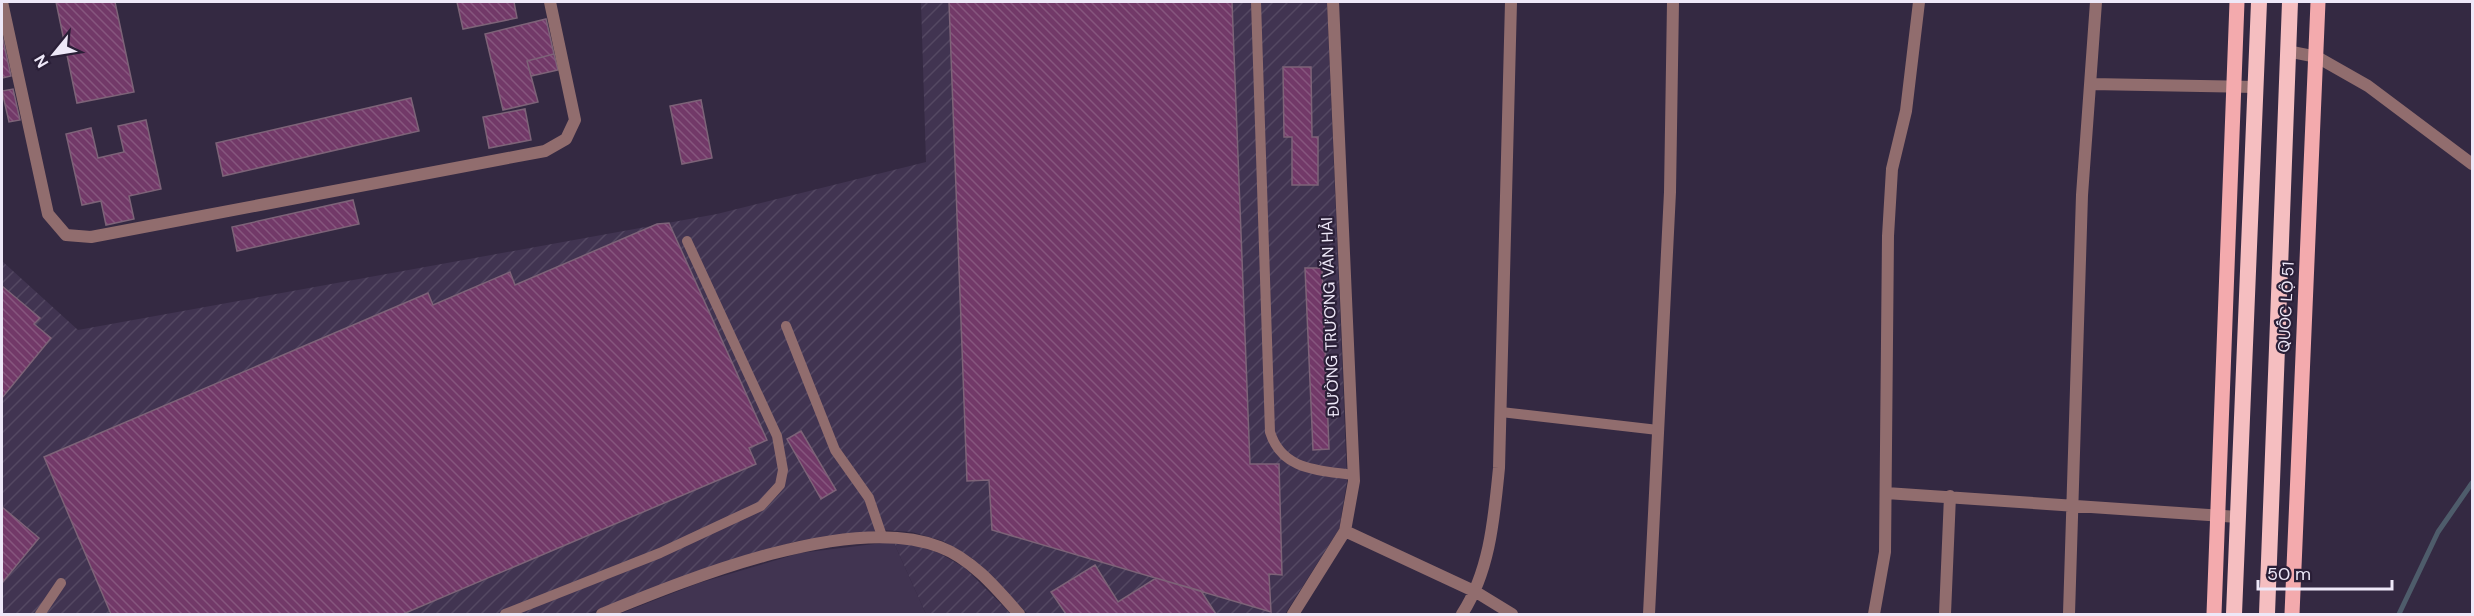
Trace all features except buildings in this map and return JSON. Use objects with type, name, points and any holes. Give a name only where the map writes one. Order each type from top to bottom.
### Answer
[{"type":"highway","points":[[2234,615],[2259,2]]},
{"type":"highway","name":"QUỐC LỘ 51","points":[[2267,615],[2290,2]]},
{"type":"main road","points":[[2214,615],[2237,2]]},
{"type":"main road","name":"QUỐC LỘ 51","points":[[2292,615],[2318,2]]},
{"type":"street","points":[[2,2],[48,214],[66,235],[92,237],[545,151],[566,140],[575,120],[550,2]]},
{"type":"street","name":"ĐƯỜNG TRƯƠNG VĂN HẢI","points":[[1293,615],[1346,531],[1353,475],[1334,2]]},
{"type":"street","points":[[1462,615],[1476,592],[1495,512],[1501,412],[1510,2]]},
{"type":"street","points":[[1649,615],[1670,192],[1673,2]]},
{"type":"street","points":[[1874,615],[1885,552],[1888,236],[1892,169],[1906,111],[1919,2]]},
{"type":"street","points":[[2069,615],[2082,195],[2096,2]]},
{"type":"street","points":[[2287,51],[2317,57],[2368,86],[2472,164]]},
{"type":"street","points":[[2091,84],[2256,87]]},
{"type":"street","points":[[1886,493],[2238,517]]},
{"type":"street","points":[[1945,615],[1950,496]]},
{"type":"street","points":[[1346,531],[1476,592],[1512,615]]},
{"type":"street","points":[[602,615],[697,578],[799,547],[882,536],[911,538],[942,547],[969,563],[1019,615]]},
{"type":"lane","points":[[1256,2],[1270,432],[1276,448],[1293,463],[1308,469],[1353,475]]},
{"type":"lane","points":[[505,615],[660,553],[761,506],[780,485],[783,470],[777,436],[687,241]]},
{"type":"lane","points":[[786,326],[835,450],[869,498],[882,536]]},
{"type":"lane","points":[[1501,412],[1658,430]]},
{"type":"lane","points":[[40,615],[61,583]]},
{"type":"shaded area","points":[[921,2],[1327,2],[1347,481],[1339,529],[1285,614],[1028,614],[972,558],[943,541],[912,532],[884,530],[797,541],[695,572],[586,614],[2,614],[2,261],[78,330],[717,214],[926,162]]},
{"type":"shaded area","points":[[894,543],[926,614],[619,614],[699,583],[800,553]]},
{"type":"shaded area","points":[[894,543],[911,544],[939,553],[965,568],[1011,614],[926,614]]},
{"type":"waterway","points":[[2399,614],[2438,532],[2472,483]]}]
